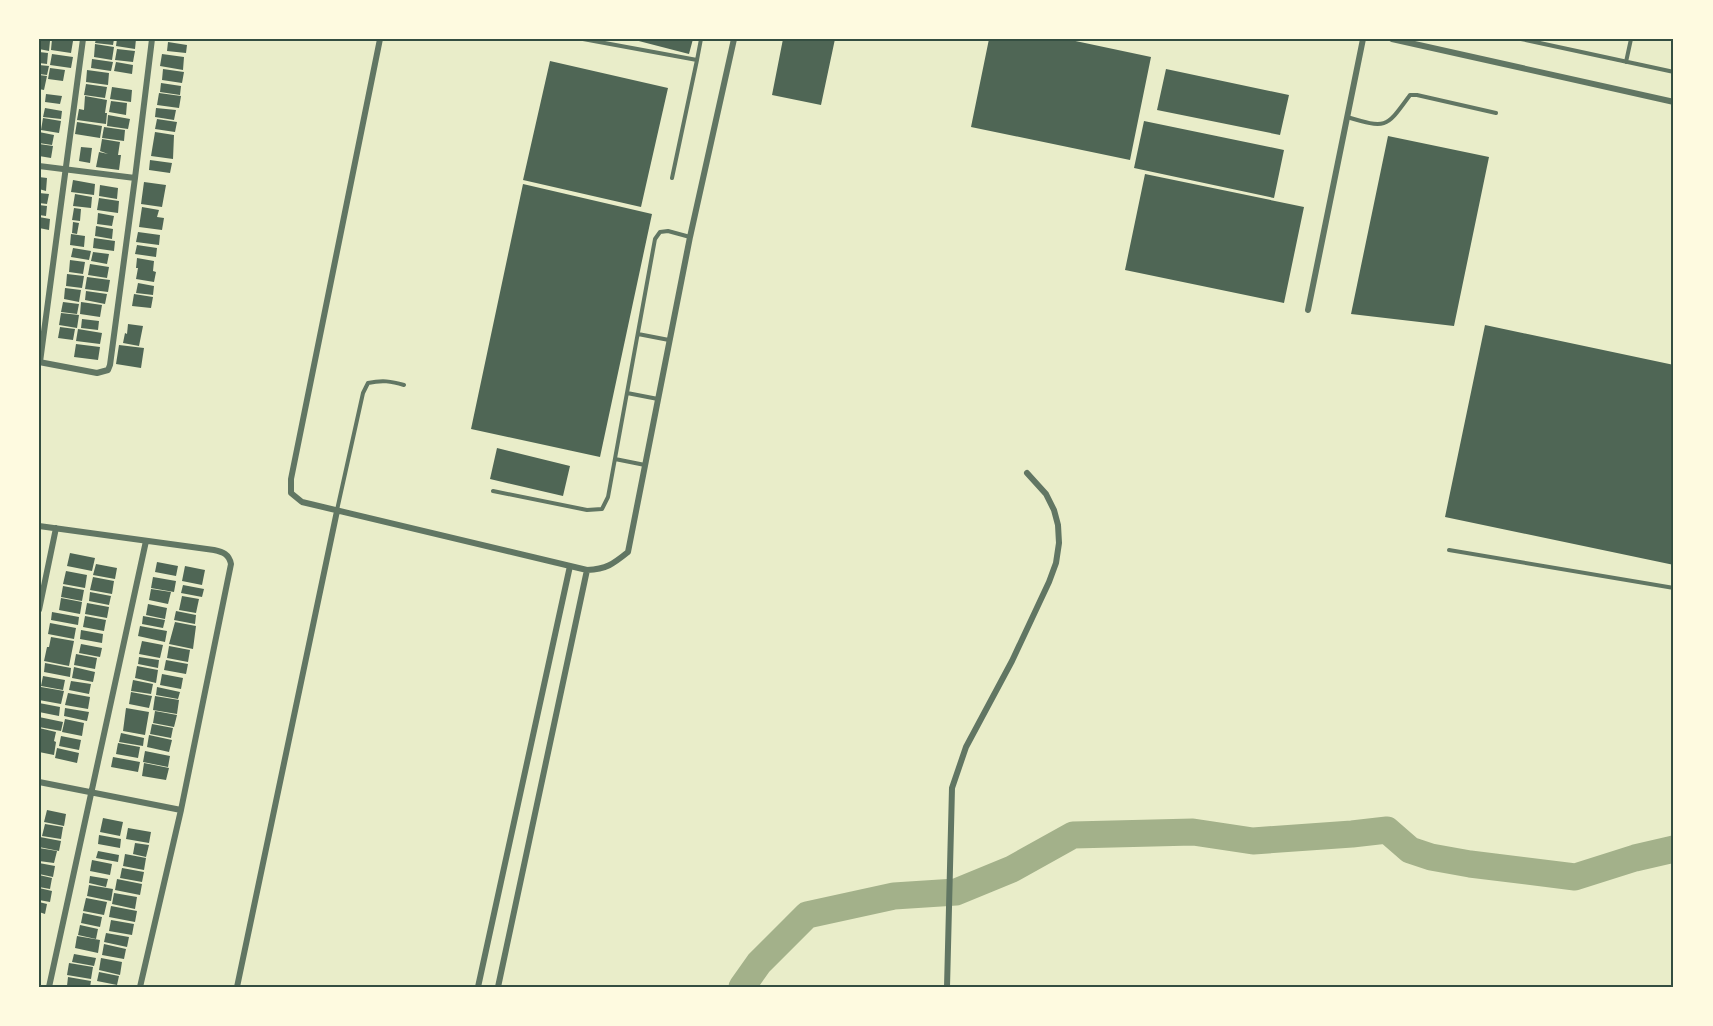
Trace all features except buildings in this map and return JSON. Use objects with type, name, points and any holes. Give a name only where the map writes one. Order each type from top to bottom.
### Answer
[{"type":"street","points":[[83,39],[40,362],[97,373],[108,370],[112,357],[152,39]]},
{"type":"street","points":[[380,39],[291,479],[291,493],[302,502],[587,570],[612,565],[628,552],[690,237],[734,39]]},
{"type":"street","points":[[1308,310],[1363,39]]},
{"type":"street","points":[[1392,39],[1674,102]]},
{"type":"street","points":[[39,166],[135,178]]},
{"type":"street","points":[[947,987],[952,788],[966,747],[1033,618],[1056,563],[1059,543],[1054,510],[1046,494],[1027,473]]},
{"type":"street","points":[[237,987],[337,511]]},
{"type":"street","points":[[39,525],[214,550],[225,553],[230,558],[231,564],[181,810],[140,987]]},
{"type":"street","points":[[39,609],[56,528]]},
{"type":"street","points":[[49,987],[146,541]]},
{"type":"street","points":[[478,987],[570,566]]},
{"type":"street","points":[[498,987],[587,570]]},
{"type":"street","points":[[39,782],[181,810]]},
{"type":"lane","points":[[583,39],[697,60]]},
{"type":"lane","points":[[672,178],[701,39]]},
{"type":"lane","points":[[1521,39],[1674,72]]},
{"type":"lane","points":[[1626,62],[1631,39]]},
{"type":"lane","points":[[1347,117],[1381,125],[1390,121],[1410,96],[1417,95],[1496,113]]},
{"type":"lane","points":[[493,491],[587,510],[602,509],[608,497],[655,239],[660,232],[668,231],[690,237]]},
{"type":"lane","points":[[638,334],[669,340]]},
{"type":"lane","points":[[337,511],[363,393],[368,383],[389,381],[404,385]]},
{"type":"lane","points":[[627,393],[658,399]]},
{"type":"lane","points":[[615,459],[645,465]]},
{"type":"lane","points":[[1449,550],[1674,588]]},
{"type":"waterway","points":[[742,987],[759,963],[807,915],[894,896],[956,892],[1012,869],[1073,835],[1193,832],[1253,841],[1387,830],[1410,850],[1431,857],[1575,877],[1635,858],[1674,849]]}]
